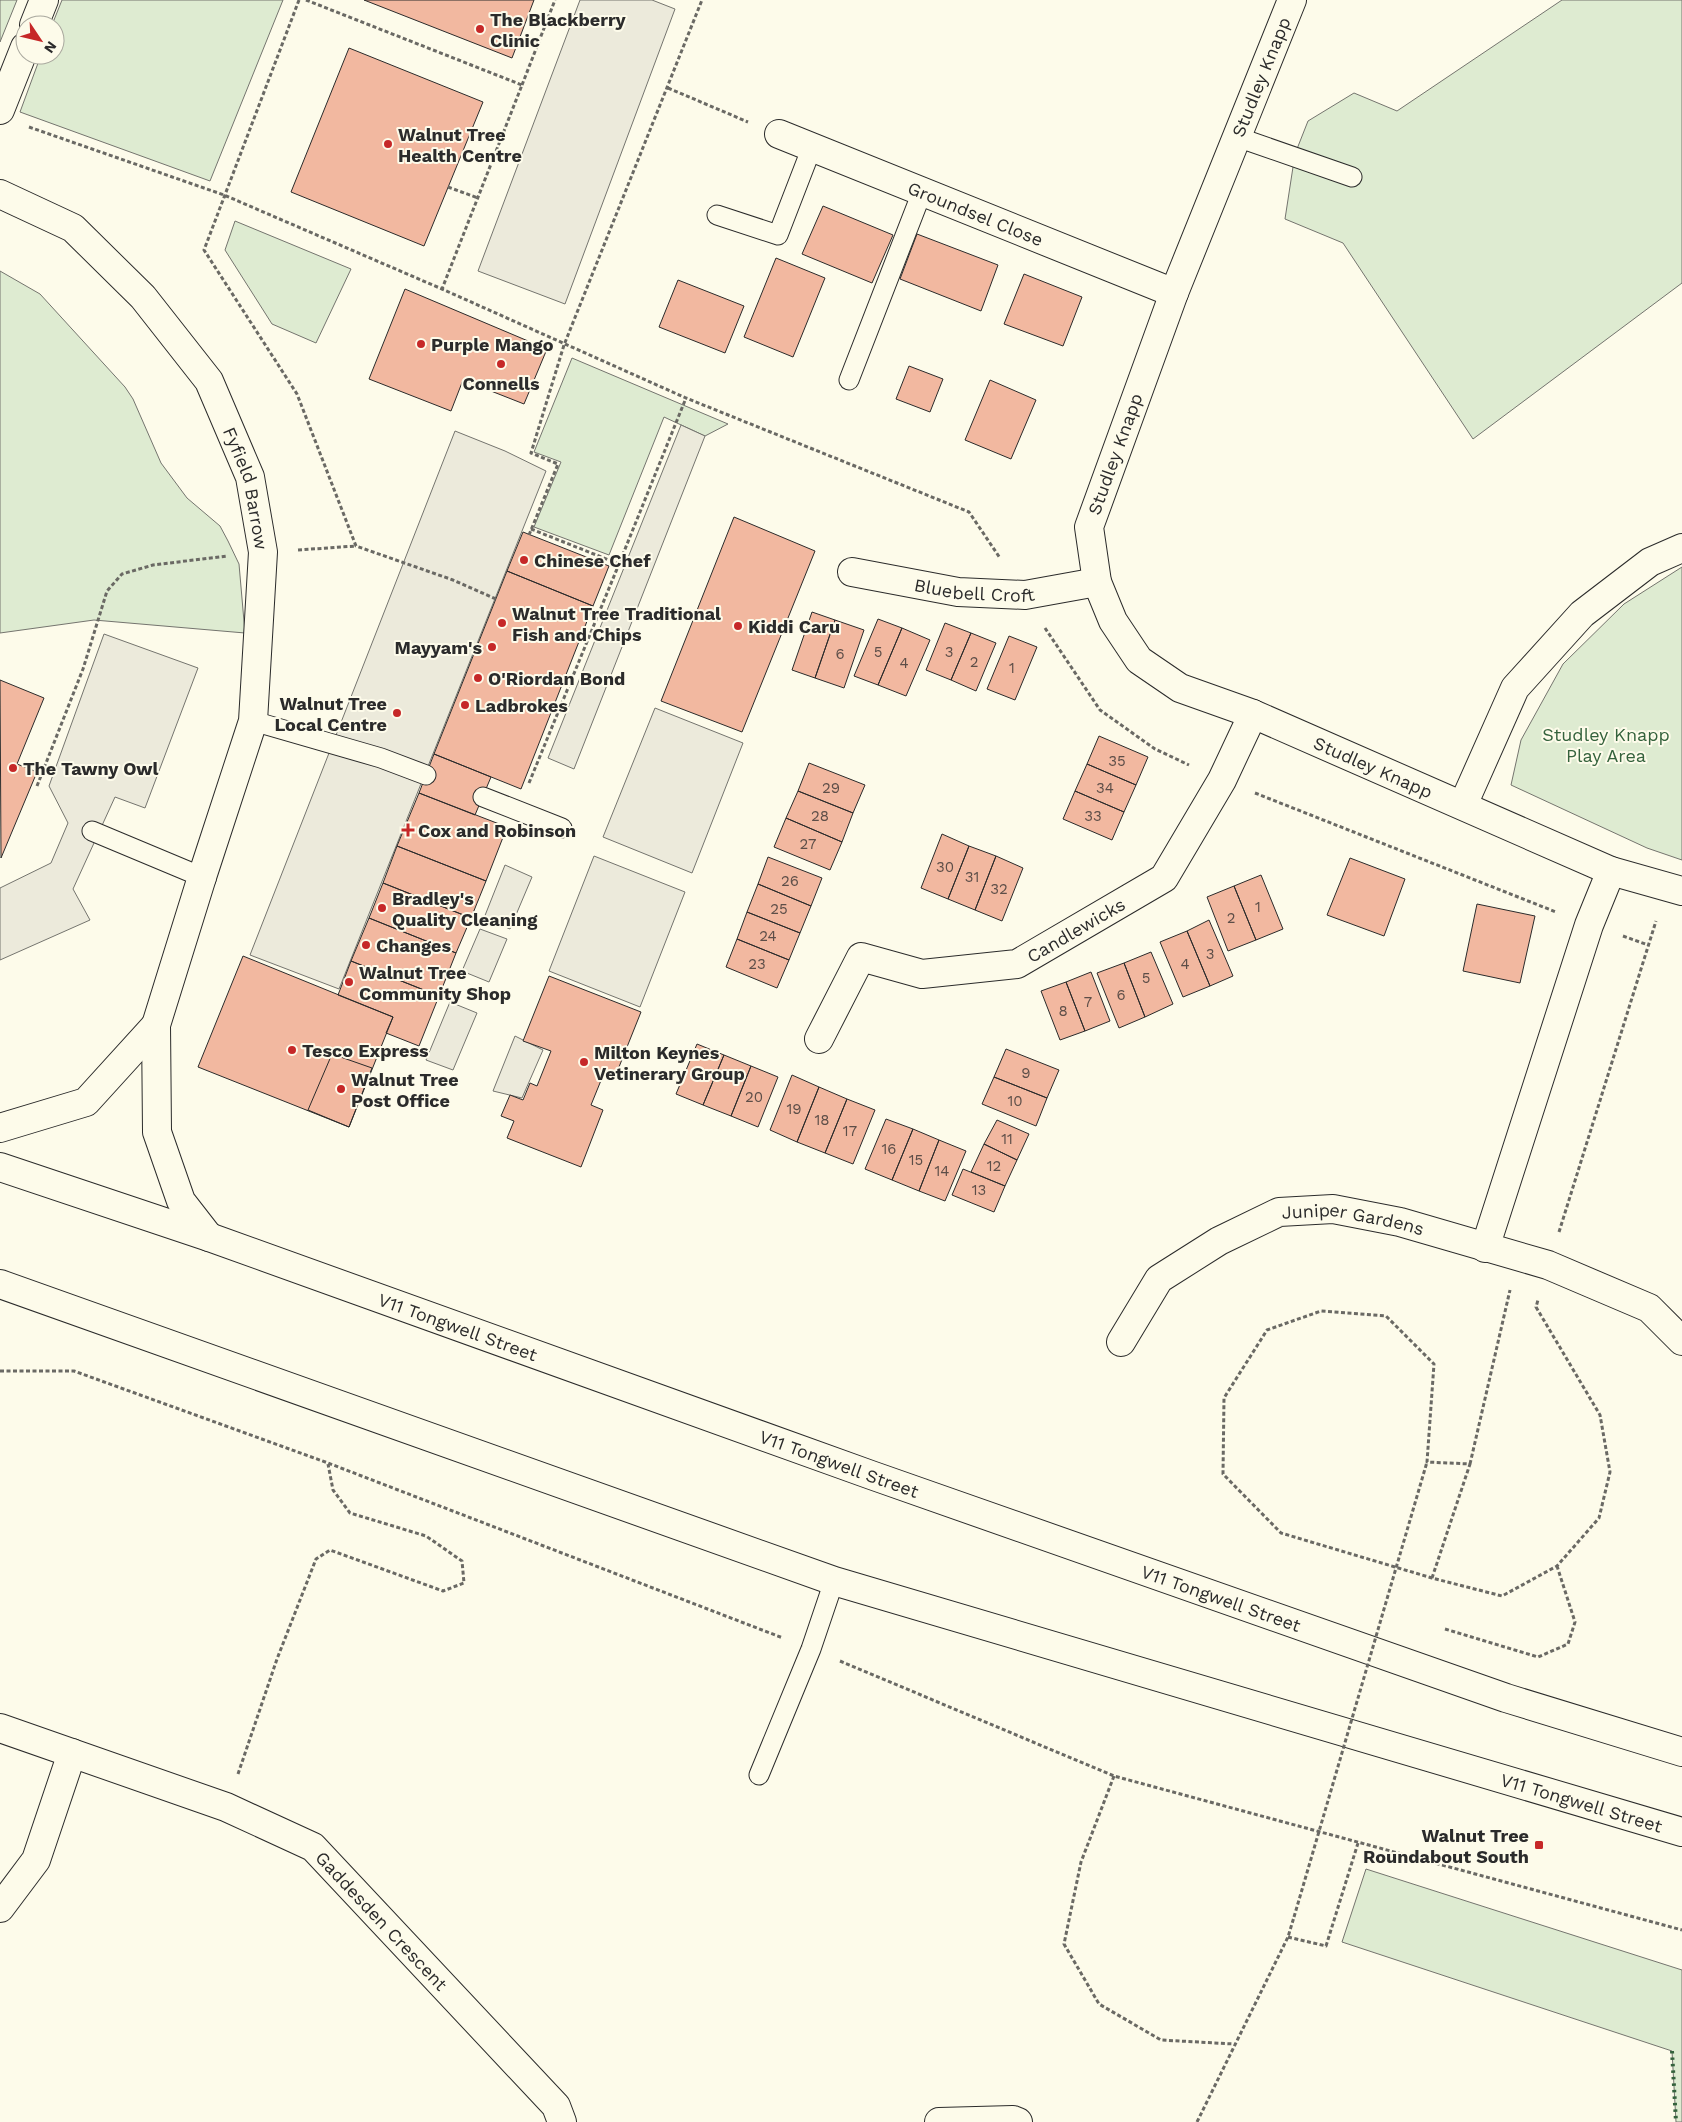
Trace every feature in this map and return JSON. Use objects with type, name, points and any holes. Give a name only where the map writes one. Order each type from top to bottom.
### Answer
[{"type":"main road","points":[[38,15],[44,0]]},
{"type":"main road","name":"Studley Knapp","points":[[1292,0],[1174,293],[1089,527],[1097,582],[1113,621],[1138,660],[1180,688],[1253,714],[1611,871],[1675,889]]},
{"type":"main road","points":[[0,110],[18,65]]},
{"type":"main road","name":"Groundsel Close","points":[[779,134],[1174,293]]},
{"type":"main road","name":"Fyfield Barrow","points":[[0,194],[73,228],[143,297],[209,381],[250,477],[263,552],[253,721],[156,1025]]},
{"type":"main road","points":[[1463,805],[1515,688],[1582,614],[1650,562],[1682,548]]},
{"type":"main road","name":"Bluebell Croft","points":[[852,572],[958,592],[1025,595],[1097,582]]},
{"type":"main road","name":"Candlewicks","points":[[819,1039],[861,957],[922,974],[1017,964],[1164,878],[1222,780],[1253,714]]},
{"type":"main road","points":[[1485,1248],[1589,925],[1611,871]]},
{"type":"main road","points":[[0,1128],[86,1102],[156,1025]]},
{"type":"main road","points":[[156,1025],[156,1132],[181,1201],[209,1237]]},
{"type":"main road","name":"V11 Tongwell Street","points":[[0,1167],[209,1237],[872,1475],[1506,1698],[1682,1752]]},
{"type":"main road","name":"Juniper Gardens","points":[[1121,1342],[1159,1279],[1219,1241],[1279,1212],[1333,1209],[1400,1222],[1548,1265],[1649,1308],[1682,1341]]},
{"type":"main road","name":"V11 Tongwell Street","points":[[0,1284],[834,1581],[1682,1832]]},
{"type":"main road","name":"Gaddesden Crescent","points":[[0,1728],[226,1807],[312,1847],[556,2106],[562,2122]]},
{"type":"main road","points":[[0,1908],[36,1860],[72,1753]]},
{"type":"main road","points":[[938,2122],[1013,2120],[1018,2122]]},
{"type":"lane","points":[[1237,136],[1352,177]]},
{"type":"lane","points":[[717,215],[778,235],[812,148]]},
{"type":"lane","points":[[849,380],[922,192]]},
{"type":"lane","points":[[253,721],[381,758],[426,775]]},
{"type":"lane","points":[[483,797],[562,828]]},
{"type":"lane","points":[[92,831],[202,877]]},
{"type":"lane","points":[[759,1775],[811,1649],[834,1581]]},
{"type":"path","points":[[299,0],[204,250],[298,394],[356,546]]},
{"type":"path","points":[[306,0],[522,85]]},
{"type":"path","points":[[442,289],[555,0]]},
{"type":"path","points":[[529,534],[558,464],[531,453],[564,345],[702,0]]},
{"type":"path","points":[[668,88],[779,134]]},
{"type":"path","points":[[28,126],[224,195],[442,289],[686,398],[969,512],[1100,710],[1155,749],[1222,780],[1589,925],[1648,945]]},
{"type":"path","points":[[448,187],[478,198]]},
{"type":"path","points":[[527,789],[686,398]]},
{"type":"path","points":[[531,529],[619,564]]},
{"type":"path","points":[[37,786],[83,669],[107,591],[122,574],[153,565],[263,552],[356,546],[453,580],[496,599]]},
{"type":"path","points":[[1198,2122],[1234,2044],[1288,1937],[1294,1917],[1427,1462],[1434,1364],[1386,1316],[1321,1311],[1267,1330],[1224,1398],[1223,1474],[1281,1533],[1432,1578],[1502,1596],[1557,1566],[1599,1518],[1610,1472],[1600,1415],[1536,1307],[1648,945],[1675,889]]},
{"type":"path","points":[[1432,1578],[1470,1464],[1517,1257]]},
{"type":"path","points":[[1427,1462],[1470,1464]]},
{"type":"path","points":[[226,1807],[277,1659],[316,1559],[330,1550],[443,1591],[464,1583],[462,1561],[426,1536],[350,1513],[333,1490],[328,1463]]},
{"type":"path","points":[[1445,1629],[1538,1657],[1568,1644],[1575,1622],[1557,1566]]},
{"type":"path","points":[[1114,1776],[1081,1862],[1064,1944],[1099,2004],[1161,2040],[1234,2044]]},
{"type":"path","points":[[1288,1937],[1326,1946],[1358,1843]]},
{"type":"green space","points":[[0,0],[17,0],[0,42]]},
{"type":"green space","points":[[62,0],[283,0],[210,181],[20,112],[37,65],[65,65],[65,15],[56,15]]},
{"type":"green space","points":[[1562,0],[1682,0],[1682,283],[1473,439],[1343,243],[1285,219],[1295,154],[1308,121],[1354,93],[1397,111]]},
{"type":"green space","points":[[235,221],[351,269],[316,343],[272,324],[225,250]]},
{"type":"green space","points":[[0,271],[40,294],[125,387],[133,399],[161,463],[187,498],[220,526],[239,564],[245,633],[94,620],[0,633]]},
{"type":"green space","points":[[572,358],[728,424],[705,436],[664,417],[609,555],[534,527],[561,462],[534,452]]},
{"type":"green space","name":"Studley Knapp Play Area","points":[[1682,567],[1682,860],[1647,848],[1511,785],[1521,740],[1563,664],[1624,604]]},
{"type":"green space","points":[[1366,1869],[1682,1970],[1682,2122],[1676,2122],[1672,2051],[1342,1942]]},
{"type":"shaded area","points":[[580,0],[652,0],[675,9],[565,304],[478,271]]},
{"type":"shaded area","points":[[681,425],[705,436],[574,769],[548,758]]},
{"type":"shaded area","name":"Walnut Tree Local Centre","points":[[455,431],[505,451],[546,471],[339,989],[250,955]]},
{"type":"shaded area","points":[[104,634],[198,668],[145,808],[115,797],[73,889],[90,920],[0,960],[0,888],[51,863],[68,823],[49,786]]},
{"type":"shaded area","points":[[655,708],[743,743],[692,873],[603,837]]},
{"type":"shaded area","points":[[594,856],[685,892],[640,1007],[549,971]]},
{"type":"shaded area","points":[[505,865],[532,877],[510,929],[484,918]]},
{"type":"shaded area","points":[[480,929],[507,939],[489,982],[462,971]]},
{"type":"shaded area","points":[[450,1002],[477,1013],[453,1070],[426,1060]]},
{"type":"shaded area","points":[[515,1036],[543,1050],[522,1098],[493,1091]]},
{"type":"building","name":"The Blackberry Clinic","points":[[364,0],[534,0],[512,58]]},
{"type":"building","name":"Walnut Tree Health Centre","points":[[349,48],[483,102],[424,246],[291,192]]},
{"type":"building","points":[[823,206],[893,235],[872,283],[802,254]]},
{"type":"building","points":[[917,234],[998,265],[981,311],[900,279]]},
{"type":"building","points":[[776,258],[825,278],[793,357],[744,337]]},
{"type":"building","points":[[1024,274],[1082,297],[1063,346],[1004,324]]},
{"type":"building","points":[[678,280],[744,306],[725,353],[659,327]]},
{"type":"building","points":[[405,289],[547,349],[524,404],[463,380],[451,411],[369,379]]},
{"type":"building","points":[[909,366],[943,379],[930,412],[896,399]]},
{"type":"building","points":[[990,380],[1036,400],[1011,459],[965,440]]},
{"type":"building","name":"Kiddi Caru","points":[[734,517],[815,551],[742,732],[661,701]]},
{"type":"building","points":[[523,532],[609,566],[593,606],[507,571]]},
{"type":"building","points":[[507,571],[593,606],[521,789],[434,754]]},
{"type":"building","points":[[812,612],[835,620],[815,678],[792,670]]},
{"type":"building","points":[[878,619],[902,628],[878,685],[854,676]]},
{"type":"building","points":[[835,620],[864,630],[844,688],[815,678]]},
{"type":"building","points":[[945,623],[971,633],[951,680],[926,670]]},
{"type":"building","points":[[902,628],[930,640],[906,696],[878,685]]},
{"type":"building","points":[[971,633],[996,643],[976,691],[951,680]]},
{"type":"building","points":[[1009,636],[1037,647],[1015,700],[987,689]]},
{"type":"building","name":"The Tawny Owl","points":[[0,680],[44,698],[17,764],[37,772],[1,858]]},
{"type":"building","points":[[1099,736],[1148,757],[1136,785],[1087,764]]},
{"type":"building","points":[[434,754],[491,777],[475,815],[419,793]]},
{"type":"building","points":[[809,763],[865,785],[853,813],[798,791]]},
{"type":"building","points":[[1087,764],[1136,785],[1124,812],[1075,791]]},
{"type":"building","points":[[798,791],[853,813],[842,842],[786,818]]},
{"type":"building","points":[[1075,791],[1124,812],[1112,840],[1063,819]]},
{"type":"building","points":[[419,793],[507,827],[486,881],[397,846]]},
{"type":"building","points":[[786,818],[842,842],[830,870],[774,847]]},
{"type":"building","points":[[942,834],[969,846],[948,899],[921,888]]},
{"type":"building","points":[[397,846],[486,881],[471,918],[383,883]]},
{"type":"building","points":[[969,846],[996,856],[975,910],[948,899]]},
{"type":"building","points":[[996,856],[1023,868],[1002,921],[975,910]]},
{"type":"building","points":[[768,857],[822,878],[811,906],[758,884]]},
{"type":"building","points":[[1350,858],[1405,879],[1384,936],[1327,915]]},
{"type":"building","points":[[1261,875],[1283,929],[1256,940],[1234,886]]},
{"type":"building","points":[[383,883],[471,918],[456,953],[369,918]]},
{"type":"building","points":[[758,884],[811,906],[800,933],[747,912]]},
{"type":"building","points":[[1234,886],[1256,940],[1228,951],[1207,897]]},
{"type":"building","points":[[1477,904],[1535,916],[1520,983],[1463,971]]},
{"type":"building","points":[[747,912],[800,933],[789,960],[737,939]]},
{"type":"building","points":[[369,918],[456,953],[439,996],[351,961]]},
{"type":"building","points":[[1209,920],[1233,976],[1210,986],[1187,931]]},
{"type":"building","points":[[1187,931],[1210,986],[1183,997],[1160,942]]},
{"type":"building","points":[[737,939],[789,960],[777,988],[726,967]]},
{"type":"building","points":[[1151,952],[1173,1004],[1145,1017],[1124,963]]},
{"type":"building","name":"Tesco Express","points":[[243,956],[393,1017],[349,1127],[198,1067]]},
{"type":"building","points":[[351,961],[439,996],[419,1046],[386,1033],[393,1017],[338,995]]},
{"type":"building","points":[[1124,963],[1145,1017],[1119,1028],[1097,973]]},
{"type":"building","points":[[1091,972],[1110,1021],[1085,1031],[1066,982]]},
{"type":"building","name":"Milton Keynes Vetinerary Group","points":[[549,976],[641,1012],[615,1077],[604,1073],[591,1105],[603,1110],[581,1167],[507,1138],[514,1121],[501,1116],[510,1095],[523,1100],[530,1083],[537,1086],[551,1051],[523,1041]]},
{"type":"building","points":[[1066,982],[1085,1031],[1060,1040],[1041,991]]},
{"type":"building","points":[[697,1044],[724,1055],[703,1105],[676,1094]]},
{"type":"building","points":[[1006,1049],[1059,1070],[1047,1098],[994,1077]]},
{"type":"building","name":"Walnut Tree Post Office","points":[[332,1054],[372,1068],[349,1127],[308,1110]]},
{"type":"building","points":[[724,1055],[751,1066],[731,1116],[703,1105]]},
{"type":"building","points":[[751,1066],[778,1077],[758,1127],[731,1116]]},
{"type":"building","points":[[792,1075],[819,1087],[797,1142],[770,1130]]},
{"type":"building","points":[[994,1077],[1047,1098],[1036,1126],[982,1104]]},
{"type":"building","points":[[819,1087],[847,1099],[825,1153],[797,1142]]},
{"type":"building","points":[[847,1099],[875,1110],[853,1164],[825,1153]]},
{"type":"building","points":[[886,1119],[913,1129],[892,1180],[865,1169]]},
{"type":"building","points":[[997,1120],[1029,1134],[1017,1160],[984,1144]]},
{"type":"building","points":[[913,1129],[939,1140],[919,1191],[892,1180]]},
{"type":"building","points":[[939,1140],[966,1151],[945,1201],[919,1191]]},
{"type":"building","points":[[984,1144],[1017,1160],[1005,1186],[971,1172]]},
{"type":"building","points":[[963,1169],[1005,1186],[994,1212],[952,1195]]},
{"type":"hedge","points":[[1672,2051],[1676,2122]]},
{"type":"place","name":"The Blackberry Clinic","points":[[480,29]]},
{"type":"place","name":"Walnut Tree Health Centre","points":[[388,144]]},
{"type":"place","name":"Purple Mango","points":[[421,344]]},
{"type":"place","name":"Connells","points":[[501,364]]},
{"type":"place","name":"Chinese Chef","points":[[524,560]]},
{"type":"place","name":"Walnut Tree Traditional Fish and Chips","points":[[502,623]]},
{"type":"place","name":"Kiddi Caru","points":[[738,626]]},
{"type":"place","name":"Mayyam's","points":[[492,647]]},
{"type":"place","name":"O'Riordan Bond","points":[[478,678]]},
{"type":"place","name":"Ladbrokes","points":[[465,705]]},
{"type":"place","name":"Walnut Tree Local Centre","points":[[397,713]]},
{"type":"place","name":"The Tawny Owl","points":[[13,768]]},
{"type":"place","name":"Cox and Robinson","points":[[408,830]]},
{"type":"place","name":"Bradley's Quality Cleaning","points":[[382,908]]},
{"type":"place","name":"Changes","points":[[366,945]]},
{"type":"place","name":"Walnut Tree Community Shop","points":[[349,982]]},
{"type":"place","name":"Tesco Express","points":[[292,1050]]},
{"type":"place","name":"Milton Keynes Vetinerary Group","points":[[584,1062]]},
{"type":"place","name":"Walnut Tree Post Office","points":[[341,1089]]},
{"type":"place","name":"Walnut Tree Roundabout South","points":[[1539,1845]]}]
